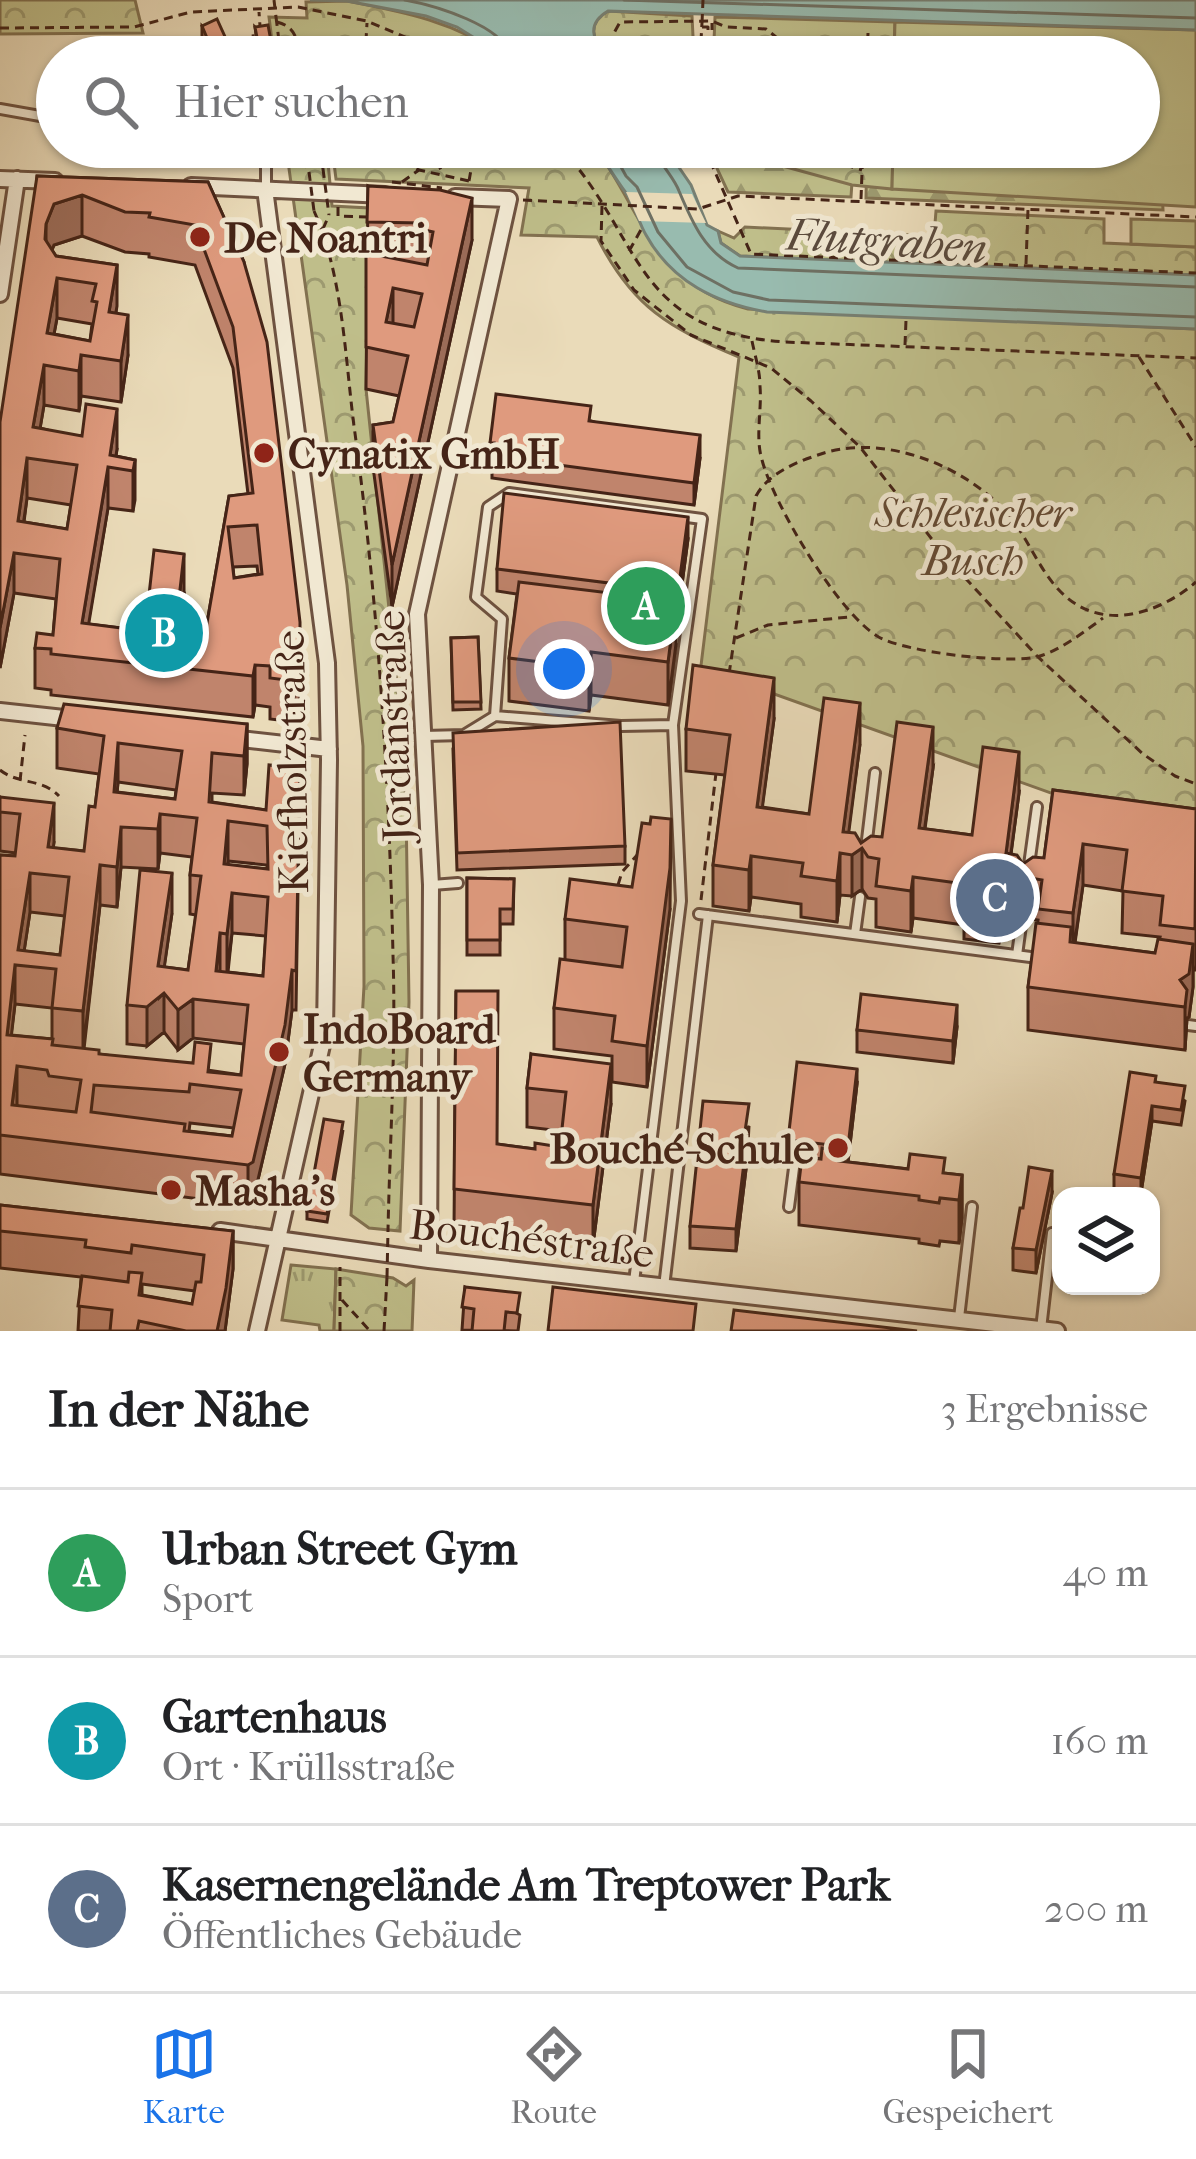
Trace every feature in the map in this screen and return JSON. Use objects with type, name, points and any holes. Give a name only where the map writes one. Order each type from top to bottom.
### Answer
[{"type":"street","points":[[0,178],[82,182]]},
{"type":"street","points":[[0,294],[17,179]]},
{"type":"street","points":[[168,185],[401,189]]},
{"type":"street","name":"Kiefholzstraße","points":[[257,1331],[325,1032],[328,748],[327,664],[266,189]]},
{"type":"street","points":[[444,197],[509,199]]},
{"type":"street","name":"Jordanstraße","points":[[429,1260],[430,885],[417,614],[509,199]]},
{"type":"street","points":[[0,711],[87,721]]},
{"type":"street","points":[[214,736],[328,748]]},
{"type":"street","name":"Bouchéstraße","points":[[212,1230],[429,1260],[1049,1330]]},
{"type":"lane","points":[[0,109],[36,115]]},
{"type":"lane","points":[[266,168],[266,189]]},
{"type":"lane","points":[[495,716],[502,619],[476,597],[488,507],[509,493],[701,519],[673,725],[682,901],[634,1283]]},
{"type":"lane","points":[[424,736],[464,735],[495,716],[621,726],[673,725]]},
{"type":"lane","points":[[865,855],[875,772]]},
{"type":"lane","points":[[1028,874],[1037,807]]},
{"type":"lane","points":[[430,885],[458,884]]},
{"type":"lane","points":[[855,934],[860,897]]},
{"type":"lane","points":[[664,1287],[703,915],[1052,959]]},
{"type":"lane","points":[[1017,955],[1022,919]]},
{"type":"lane","points":[[789,1207],[794,1168]]},
{"type":"lane","points":[[959,1320],[972,1207]]},
{"type":"lane","points":[[1049,1330],[1052,1233]]},
{"type":"path","points":[[274,0],[278,36]]},
{"type":"path","points":[[701,36],[703,0]]},
{"type":"path","points":[[253,36],[260,26],[255,1]]},
{"type":"path","points":[[0,28],[134,27],[191,12],[257,11],[269,6],[298,7],[368,22],[402,36]]},
{"type":"path","points":[[276,20],[296,36]]},
{"type":"path","points":[[712,21],[712,36]]},
{"type":"path","points":[[612,36],[620,22],[712,21],[726,27],[766,29],[775,36]]},
{"type":"path","points":[[367,36],[368,22]]},
{"type":"path","points":[[702,25],[708,26],[708,36]]},
{"type":"path","points":[[307,168],[338,310],[363,491],[383,719],[394,959],[384,1331]]},
{"type":"path","points":[[322,231],[329,215],[323,168]]},
{"type":"path","points":[[415,168],[485,183]]},
{"type":"path","points":[[439,168],[442,176]]},
{"type":"path","points":[[467,189],[471,168]]},
{"type":"path","points":[[575,168],[654,286],[682,310],[715,328],[752,339],[1196,358]]},
{"type":"path","points":[[714,168],[752,254],[1196,273]]},
{"type":"path","points":[[855,168],[862,170],[861,202]]},
{"type":"path","points":[[401,189],[419,170]]},
{"type":"path","points":[[509,199],[698,208],[728,196],[1196,217]]},
{"type":"path","points":[[338,205],[338,216],[375,218]]},
{"type":"path","points":[[602,206],[601,241],[634,290],[691,335],[757,360],[798,390],[860,447],[945,556],[1038,657],[1143,754],[1174,776],[1196,784]]},
{"type":"path","points":[[1026,266],[1028,209]]},
{"type":"path","points":[[628,252],[643,228]]},
{"type":"path","points":[[905,347],[906,320]]},
{"type":"path","points":[[752,339],[760,384],[759,449],[768,479],[817,566],[852,615],[877,636],[905,648],[944,654],[1038,657],[1106,616]]},
{"type":"path","points":[[1138,356],[1196,447]]},
{"type":"path","points":[[852,615],[844,620],[768,625],[735,638],[756,496],[768,479],[810,458],[860,447],[925,460],[986,492],[1011,518],[1058,590],[1082,607],[1106,616],[1130,616],[1159,609],[1194,585]]},
{"type":"path","points":[[20,781],[25,735]]},
{"type":"path","points":[[0,770],[20,781],[47,786],[59,796]]},
{"type":"path","points":[[614,899],[622,872],[639,852]]},
{"type":"path","points":[[601,1144],[619,1145]]},
{"type":"path","points":[[340,1267],[340,1331]]},
{"type":"path","points":[[341,1298],[370,1331]]},
{"type":"green space","points":[[0,0],[135,0],[143,33],[0,34]]},
{"type":"green space","points":[[347,1],[410,14],[468,36],[271,36],[269,17],[307,18],[306,2]]},
{"type":"green space","points":[[608,11],[692,16],[693,36],[595,36],[597,21]]},
{"type":"green space","points":[[715,17],[895,22],[895,36],[714,36]]},
{"type":"green space","points":[[895,22],[1196,30],[1196,207],[892,189],[892,168],[1160,168],[1160,36],[895,36]]},
{"type":"green space","name":"Schlesischer Busch","points":[[289,168],[329,168],[332,206],[369,208],[366,389],[406,808],[409,1002],[400,1231],[369,1228],[351,1215],[364,986],[363,746],[347,585]]},
{"type":"green space","name":"Schlesischer Busch","points":[[335,168],[609,168],[671,266],[716,298],[748,309],[1196,329],[1196,826],[1118,817],[724,676],[696,706],[739,357],[692,336],[655,312],[624,281],[597,237],[521,235],[529,188],[336,179]]},
{"type":"green space","points":[[717,168],[794,168],[852,182],[851,197],[728,192]]},
{"type":"green space","points":[[790,168],[892,168],[892,189],[852,185]]},
{"type":"green space","points":[[867,168],[892,168],[892,179],[1162,188],[1163,210],[866,198]]},
{"type":"green space","points":[[936,211],[1104,219],[1104,243],[1196,247],[1196,275],[740,256],[721,243],[718,231],[734,238],[745,227],[934,236]]},
{"type":"green space","points":[[1131,219],[1196,221],[1196,247],[1131,244]]},
{"type":"green space","points":[[291,1265],[336,1269],[334,1331],[282,1320]]},
{"type":"green space","points":[[336,1269],[393,1278],[406,1286],[414,1280],[412,1331],[334,1331]]},
{"type":"water","points":[[310,0],[1196,0],[1196,30],[608,11],[597,21],[595,36],[471,36],[426,16],[347,1]]},
{"type":"water","points":[[609,168],[679,168],[707,225],[740,256],[1196,275],[1196,329],[767,312],[730,303],[682,278],[646,235]]},
{"type":"pier","points":[[626,192],[692,194],[706,223],[639,221]]},
{"type":"building","points":[[217,19],[225,36],[206,36],[202,26]]},
{"type":"building","points":[[268,25],[270,36],[257,36],[255,27]]},
{"type":"building","points":[[37,176],[208,182],[244,262],[267,342],[300,622],[300,676],[294,681],[270,678],[270,666],[255,665],[253,676],[51,654],[51,649],[35,648],[37,633],[53,635],[60,559],[14,553],[0,628],[0,422]],"holes":[[[82,195],[125,212],[195,225],[233,327],[253,493],[229,496],[203,646],[174,643],[184,554],[154,550],[145,631],[82,623],[108,467],[133,471],[135,460],[110,455],[117,409],[86,404],[82,436],[33,427],[44,365],[79,371],[81,355],[121,361],[128,315],[109,312],[117,265],[56,256],[45,239],[54,204]],[[57,278],[96,284],[90,341],[47,333]],[[27,458],[77,465],[67,529],[18,521]],[[257,525],[262,574],[234,578],[228,527]]]},
{"type":"building","points":[[368,186],[440,190],[472,198],[392,565],[373,425],[393,422],[408,356],[366,347],[366,253],[427,265],[433,232],[420,229],[421,223],[367,222]],"holes":[[[393,288],[422,294],[414,327],[386,322]]]},
{"type":"building","points":[[496,394],[591,406],[589,421],[700,435],[694,483],[492,456]]},
{"type":"building","points":[[504,493],[688,517],[680,577],[635,571],[633,586],[497,569]]},
{"type":"building","points":[[519,582],[676,601],[668,662],[591,652],[589,668],[509,658]]},
{"type":"building","points":[[478,637],[481,702],[453,702],[451,638]]},
{"type":"building","points":[[693,665],[774,678],[757,807],[809,814],[824,698],[860,703],[843,832],[855,833],[861,843],[871,836],[882,837],[897,722],[933,727],[919,828],[972,835],[983,747],[1019,752],[1006,853],[1017,855],[1023,864],[1033,857],[1044,858],[1053,790],[1196,809],[1195,929],[1160,925],[1163,896],[1122,891],[1127,850],[1083,844],[1073,913],[1038,909],[1042,880],[1030,878],[1024,869],[1014,876],[1003,875],[999,902],[964,897],[965,884],[913,877],[911,891],[876,886],[879,859],[868,857],[862,848],[852,855],[840,853],[837,881],[801,876],[803,863],[751,856],[749,870],[713,865],[730,735],[686,729]]},
{"type":"building","points":[[64,704],[247,724],[244,756],[212,753],[209,802],[266,810],[269,765],[300,768],[296,971],[292,970],[285,1025],[253,1162],[248,1165],[0,1135],[0,855],[15,856],[20,814],[0,812],[0,797],[54,803],[48,847],[84,851],[89,806],[95,807],[104,736],[57,728]],"holes":[[[118,743],[182,751],[175,799],[114,792]],[[160,814],[197,818],[190,875],[201,876],[188,970],[158,966],[172,873],[140,870],[127,1005],[147,1007],[164,993],[178,1010],[193,999],[248,1005],[241,1075],[208,1072],[211,1044],[195,1042],[193,1063],[99,1054],[99,1050],[52,1045],[53,1039],[7,1035],[15,965],[56,969],[52,1008],[83,1011],[100,865],[117,867],[121,827],[158,829]],[[228,821],[267,826],[268,869],[224,864]],[[30,873],[69,877],[60,955],[18,950]],[[232,893],[268,897],[263,976],[216,971],[220,933],[227,934]],[[17,1066],[81,1080],[76,1112],[12,1105]],[[190,1084],[241,1090],[232,1136],[184,1131],[185,1124],[91,1112],[94,1085],[189,1092]]]},
{"type":"building","points":[[620,722],[625,846],[457,853],[453,733]]},
{"type":"building","points":[[651,817],[671,819],[670,868],[647,1046],[612,1041],[615,1016],[554,1008],[560,959],[622,967],[627,927],[565,919],[570,879],[632,887],[642,823],[650,824]]},
{"type":"building","points":[[467,878],[514,879],[513,909],[500,909],[500,940],[467,940]]},
{"type":"building","points":[[1036,923],[1071,927],[1070,942],[1155,953],[1158,939],[1193,944],[1189,974],[1180,980],[1187,990],[1185,1007],[1028,987]]},
{"type":"building","points":[[456,991],[498,991],[497,1144],[560,1147],[566,1092],[527,1088],[531,1054],[611,1064],[593,1205],[454,1189]]},
{"type":"building","points":[[861,994],[957,1005],[953,1041],[857,1030]]},
{"type":"building","points":[[797,1062],[857,1069],[848,1147],[788,1140]]},
{"type":"building","points":[[1130,1072],[1185,1086],[1181,1110],[1152,1106],[1141,1178],[1114,1174]]},
{"type":"building","points":[[703,1101],[749,1104],[736,1229],[690,1226]]},
{"type":"building","points":[[324,1119],[343,1122],[327,1214],[307,1211]]},
{"type":"building","points":[[822,1148],[841,1150],[839,1161],[908,1169],[910,1154],[945,1158],[943,1173],[962,1175],[959,1200],[940,1198],[939,1203],[919,1200],[919,1196],[799,1182],[802,1157],[821,1159]]},
{"type":"building","points":[[1029,1167],[1052,1171],[1036,1250],[1013,1248]]},
{"type":"building","points":[[0,1205],[233,1231],[217,1331],[186,1331],[139,1321],[137,1331],[110,1331],[112,1310],[78,1306],[82,1276],[128,1282],[129,1272],[142,1273],[139,1295],[192,1304],[204,1255],[132,1245],[131,1253],[85,1247],[86,1240],[0,1231]]},
{"type":"building","points":[[465,1287],[520,1293],[517,1313],[506,1312],[504,1331],[472,1331],[474,1309],[462,1307]]},
{"type":"building","points":[[553,1287],[696,1304],[693,1331],[548,1331]]},
{"type":"building","points":[[734,1310],[917,1331],[731,1331]]},
{"type":"place","name":"De Noantri","points":[[200,237]]},
{"type":"place","name":"Cynatix GmbH","points":[[264,453]]},
{"type":"place","name":"Urban Street Gym","points":[[646,606]]},
{"type":"place","name":"Gartenhaus","points":[[164,633]]},
{"type":"place","name":"Kasernengelände Am Treptower Park","points":[[995,898]]},
{"type":"place","name":"IndoBoard Germany","points":[[279,1052]]},
{"type":"place","name":"Bouché-Schule","points":[[838,1148]]},
{"type":"place","name":"Masha’s","points":[[171,1190]]},
{"type":"water label","name":"Flutgraben","points":[[887,240]]}]
